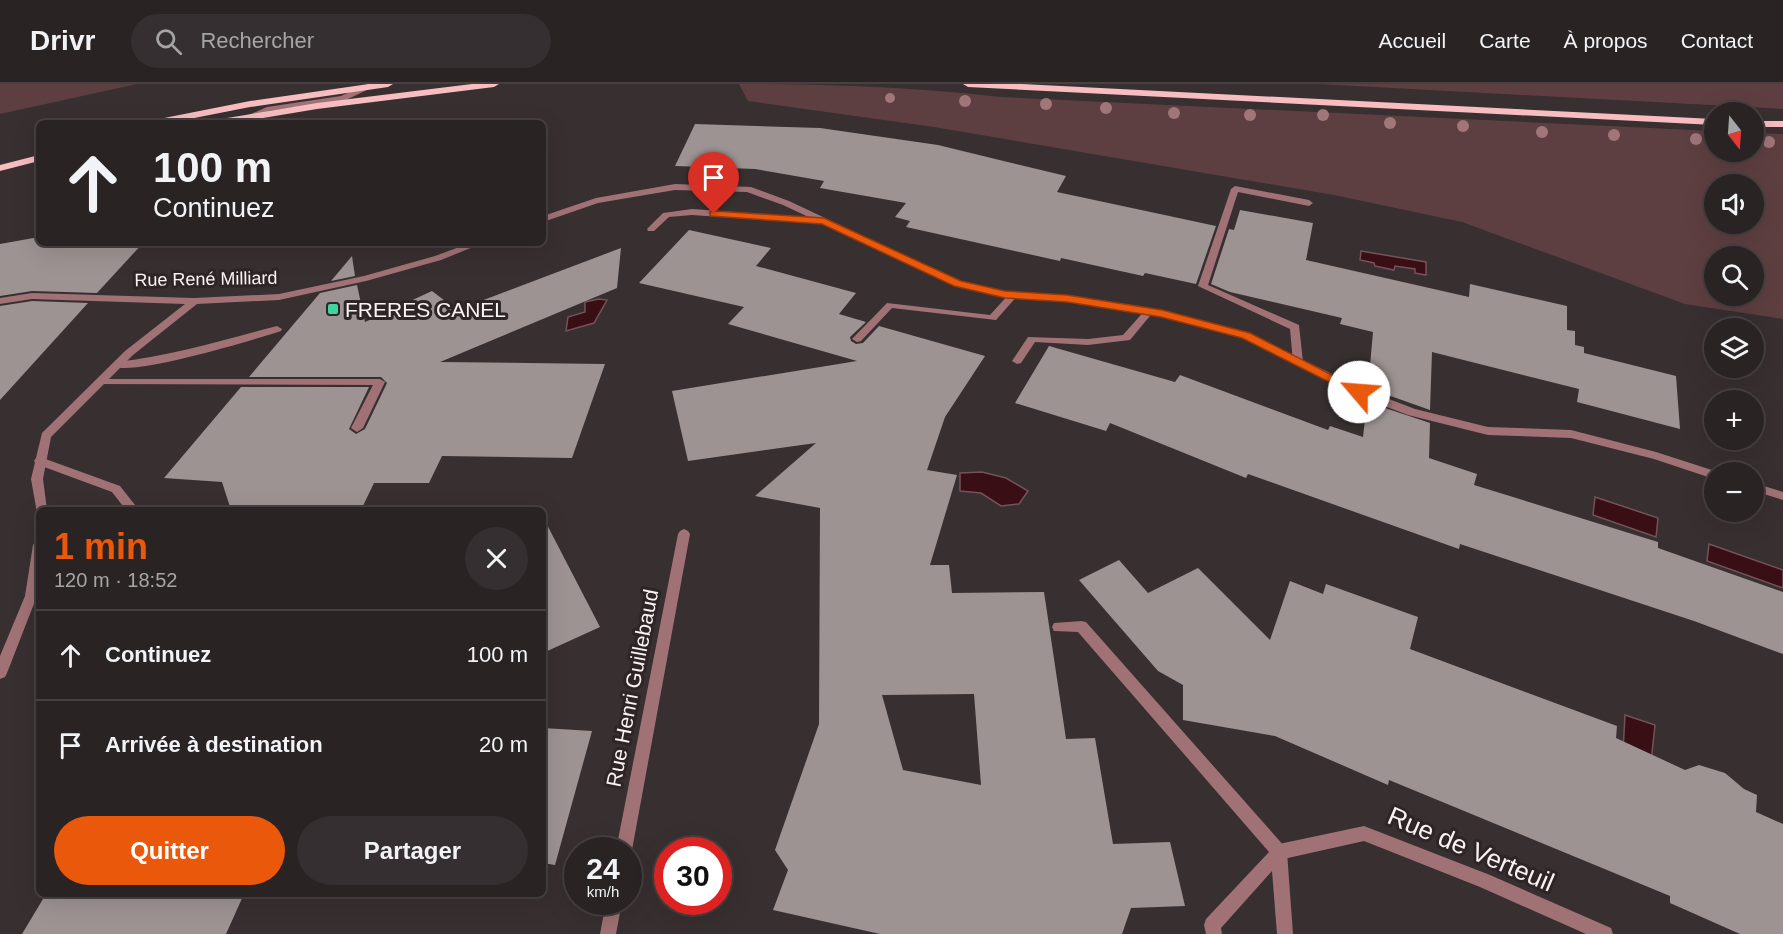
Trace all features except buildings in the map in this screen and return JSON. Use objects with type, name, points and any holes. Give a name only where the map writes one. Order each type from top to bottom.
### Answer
[{"type":"main road","points":[[169,120],[250,104],[388,84]]},
{"type":"main road","points":[[232,120],[317,106],[494,84]]},
{"type":"main road","points":[[968,84],[1704,121]]},
{"type":"main road","points":[[1764,124],[1783,124]]},
{"type":"main road","points":[[0,160],[36,151]]},
{"type":"main road","points":[[0,168],[36,159]]},
{"type":"street","points":[[248,117],[267,109],[343,98],[372,86]]},
{"type":"street","points":[[546,218],[596,201],[675,187],[748,189],[786,203],[958,284],[1013,295],[1067,298],[1149,311],[1246,336],[1359,392],[1412,412],[1488,431],[1571,434],[1656,456],[1704,472]]},
{"type":"street","points":[[1298,362],[1294,327],[1203,286],[1235,189],[1309,203]]},
{"type":"street","points":[[651,229],[666,215],[692,212],[824,221]]},
{"type":"street","name":"Rue René Milliard","points":[[0,301],[32,296],[194,301],[279,297],[387,272],[438,258],[470,246]]},
{"type":"street","points":[[857,339],[890,305],[992,318],[1013,295]]},
{"type":"street","points":[[40,507],[37,479],[46,436],[116,365],[194,301]]},
{"type":"street","points":[[1017,361],[1032,339],[1088,342],[1126,338],[1149,311]]},
{"type":"street","points":[[116,365],[152,363],[213,349],[278,329]]},
{"type":"street","points":[[99,382],[380,382],[357,428]]},
{"type":"street","points":[[40,461],[116,489],[131,507]]},
{"type":"street","points":[[1764,490],[1783,496]]},
{"type":"street","name":"Rue Henri Guillebaud","points":[[626,837],[684,534]]},
{"type":"street","points":[[0,673],[31,596],[36,564]]},
{"type":"street","points":[[1059,627],[1081,627],[1279,852],[1285,934]]},
{"type":"street","name":"Rue de Verteuil","points":[[1279,852],[1364,832],[1605,934]]},
{"type":"street","points":[[1214,934],[1212,925],[1279,852]]},
{"type":"street","points":[[608,934],[612,915]]},
{"type":"shaded area","points":[[0,84],[137,84],[0,114]]},
{"type":"shaded area","points":[[739,84],[870,87],[1000,97],[1704,131],[1704,162],[1764,162],[1764,133],[1783,134],[1783,319],[1685,304],[1462,222],[1334,195],[934,127],[748,101]]},
{"type":"shaded area","points":[[1314,84],[1783,84],[1783,109],[1764,108],[1764,102],[1704,102],[1704,105]]},
{"type":"shaded area","points":[[1361,251],[1426,262],[1426,275],[1415,273],[1415,269],[1395,266],[1394,270],[1375,266],[1374,263],[1360,260]]},
{"type":"shaded area","points":[[607,300],[594,323],[566,331],[568,317],[585,312],[585,302]]},
{"type":"shaded area","points":[[982,472],[1006,478],[1028,491],[1019,504],[1001,506],[981,493],[960,491],[960,473]]},
{"type":"shaded area","points":[[1595,497],[1658,518],[1656,537],[1593,515]]},
{"type":"shaded area","points":[[1709,544],[1783,570],[1783,588],[1707,561]]},
{"type":"shaded area","points":[[1625,715],[1655,725],[1649,780],[1622,770]]},
{"type":"place","name":"FRERES CANEL","points":[[333,309]]},
{"type":"route","points":[[714,214],[824,221],[958,284],[1005,294],[1067,298],[1162,313],[1246,336],[1359,392]]}]
